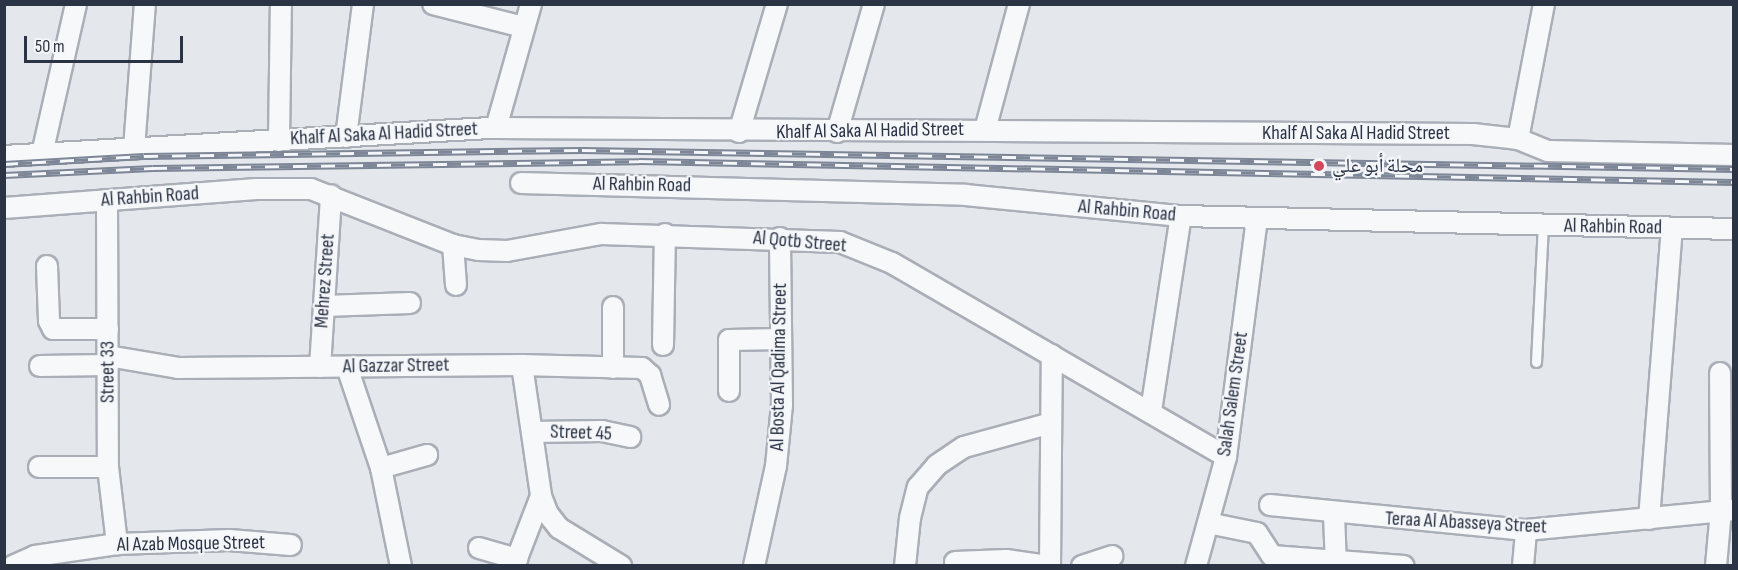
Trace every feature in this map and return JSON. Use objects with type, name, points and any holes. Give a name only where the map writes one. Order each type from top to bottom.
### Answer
[{"type":"street","points":[[42,154],[76,4]]},
{"type":"street","points":[[134,149],[145,4]]},
{"type":"street","points":[[279,141],[280,4]]},
{"type":"street","points":[[346,136],[363,4]]},
{"type":"street","points":[[433,4],[523,27]]},
{"type":"street","points":[[496,128],[531,4]]},
{"type":"street","points":[[739,132],[777,4]]},
{"type":"street","points":[[837,132],[874,4]]},
{"type":"street","points":[[985,130],[1019,4]]},
{"type":"street","points":[[1518,139],[1544,4]]},
{"type":"street","name":"Khalf Al Saka Al Hadid Street","points":[[4,156],[496,128],[739,132],[985,130],[1473,134],[1518,139],[1548,151],[1734,155]]},
{"type":"street","name":"Al Rahbin Road","points":[[521,183],[966,195],[1181,216],[1257,219],[1734,229]]},
{"type":"street","name":"Al Rahbin Road","points":[[4,208],[279,188],[310,189],[331,195]]},
{"type":"street","name":"Al Qotb Street","points":[[331,195],[453,245],[507,251],[601,234],[665,234],[840,242],[869,251],[1151,411],[1226,457]]},
{"type":"street","name":"Mehrez Street","points":[[320,367],[331,195]]},
{"type":"street","name":"Street 33","points":[[107,200],[108,467],[117,544]]},
{"type":"street","points":[[1151,411],[1181,216]]},
{"type":"street","name":"Salah Salem Street","points":[[1196,566],[1226,457],[1257,219]]},
{"type":"street","points":[[1649,519],[1672,228]]},
{"type":"street","points":[[663,345],[665,234]]},
{"type":"street","name":"Al Bosta Al Qadima Street","points":[[754,566],[776,466],[782,405],[780,238]]},
{"type":"street","points":[[453,245],[456,285]]},
{"type":"street","points":[[47,266],[49,321],[53,329],[108,328]]},
{"type":"street","points":[[324,306],[410,303]]},
{"type":"street","points":[[613,307],[613,368]]},
{"type":"street","points":[[729,391],[729,340],[781,339]]},
{"type":"street","points":[[955,562],[1006,560],[1049,566],[1052,355]]},
{"type":"street","name":"Al Gazzar Street","points":[[40,366],[108,360],[178,368],[522,365],[613,368],[647,371],[659,405]]},
{"type":"street","points":[[522,365],[541,496],[559,528],[621,566]]},
{"type":"street","points":[[347,367],[381,468],[401,566]]},
{"type":"street","points":[[1716,566],[1727,510],[1720,373]]},
{"type":"street","points":[[905,566],[910,518],[918,487],[937,465],[964,447],[1051,423]]},
{"type":"street","name":"Street 45","points":[[532,432],[602,431],[630,437]]},
{"type":"street","points":[[381,468],[427,455]]},
{"type":"street","points":[[39,467],[108,467]]},
{"type":"street","points":[[479,548],[515,562],[541,496]]},
{"type":"street","name":"Teraa Al Abasseya Street","points":[[1270,505],[1334,514],[1527,530],[1727,510]]},
{"type":"street","points":[[1334,514],[1335,563]]},
{"type":"street","points":[[1208,523],[1257,533],[1272,556],[1335,563],[1404,566]]},
{"type":"street","points":[[1523,566],[1527,530]]},
{"type":"street","name":"Al Azab Mosque Street","points":[[27,562],[117,544],[208,540],[291,544]]},
{"type":"street","points":[[1082,566],[1112,556]]},
{"type":"lane","points":[[1536,362],[1543,225]]},
{"type":"railway","points":[[4,164],[144,156],[582,150],[1734,169]]},
{"type":"railway","points":[[4,175],[153,168],[639,161],[1734,182]]},
{"type":"place","name":"محلة أبو علي","points":[[1319,166]]}]
